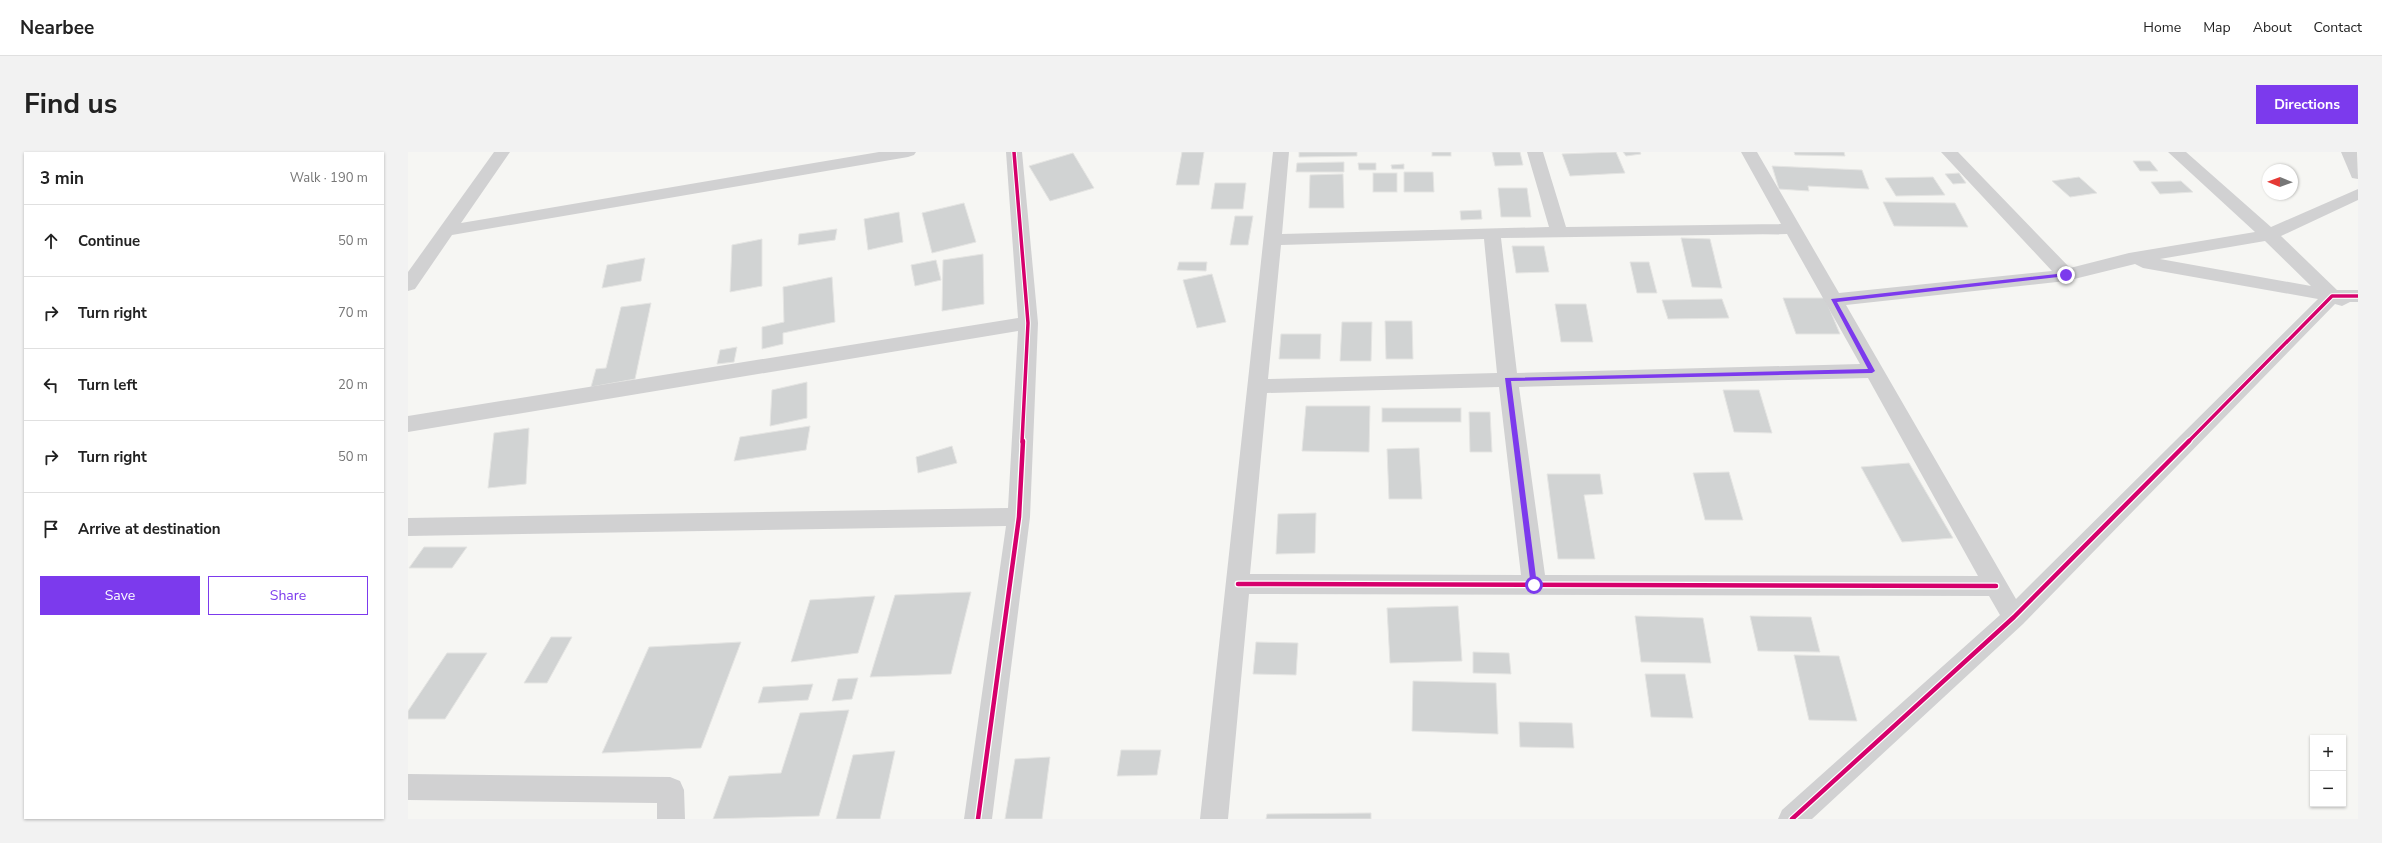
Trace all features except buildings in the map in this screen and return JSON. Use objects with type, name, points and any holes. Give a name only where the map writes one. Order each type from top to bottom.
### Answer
[{"type":"street","points":[[408,285],[502,152]]},
{"type":"street","points":[[445,231],[908,152]]},
{"type":"street","points":[[978,819],[1019,517],[1028,323],[1014,152]]},
{"type":"street","points":[[1214,819],[1281,152]]},
{"type":"street","points":[[1535,152],[1559,232]]},
{"type":"street","points":[[1748,152],[2014,617]]},
{"type":"street","points":[[1949,152],[2066,275]]},
{"type":"street","points":[[2176,152],[2269,235],[2332,296],[2358,307]]},
{"type":"street","points":[[2349,152],[2358,174]]},
{"type":"street","points":[[1833,300],[2066,275],[2129,259],[2269,235],[2358,194]]},
{"type":"street","points":[[1272,240],[1492,233],[1793,229]]},
{"type":"street","points":[[1492,233],[1508,379],[1534,585]]},
{"type":"street","points":[[2129,259],[2332,296],[2358,296]]},
{"type":"street","points":[[1792,819],[2014,617],[2332,296]]},
{"type":"street","points":[[408,424],[1028,323]]},
{"type":"street","points":[[1258,386],[1872,371]]},
{"type":"street","points":[[408,527],[1019,517]]},
{"type":"street","points":[[1238,584],[1996,586]]},
{"type":"street","points":[[408,786],[670,790],[672,819]]},
{"type":"cycle path","points":[[978,819],[1019,517],[1028,323],[1014,152]]},
{"type":"cycle path","points":[[1792,819],[2014,617],[2332,296],[2358,296]]},
{"type":"cycle path","points":[[1238,584],[1996,586]]},
{"type":"route","points":[[1534,585],[1508,379],[1872,371],[1833,300],[2066,275]]}]
